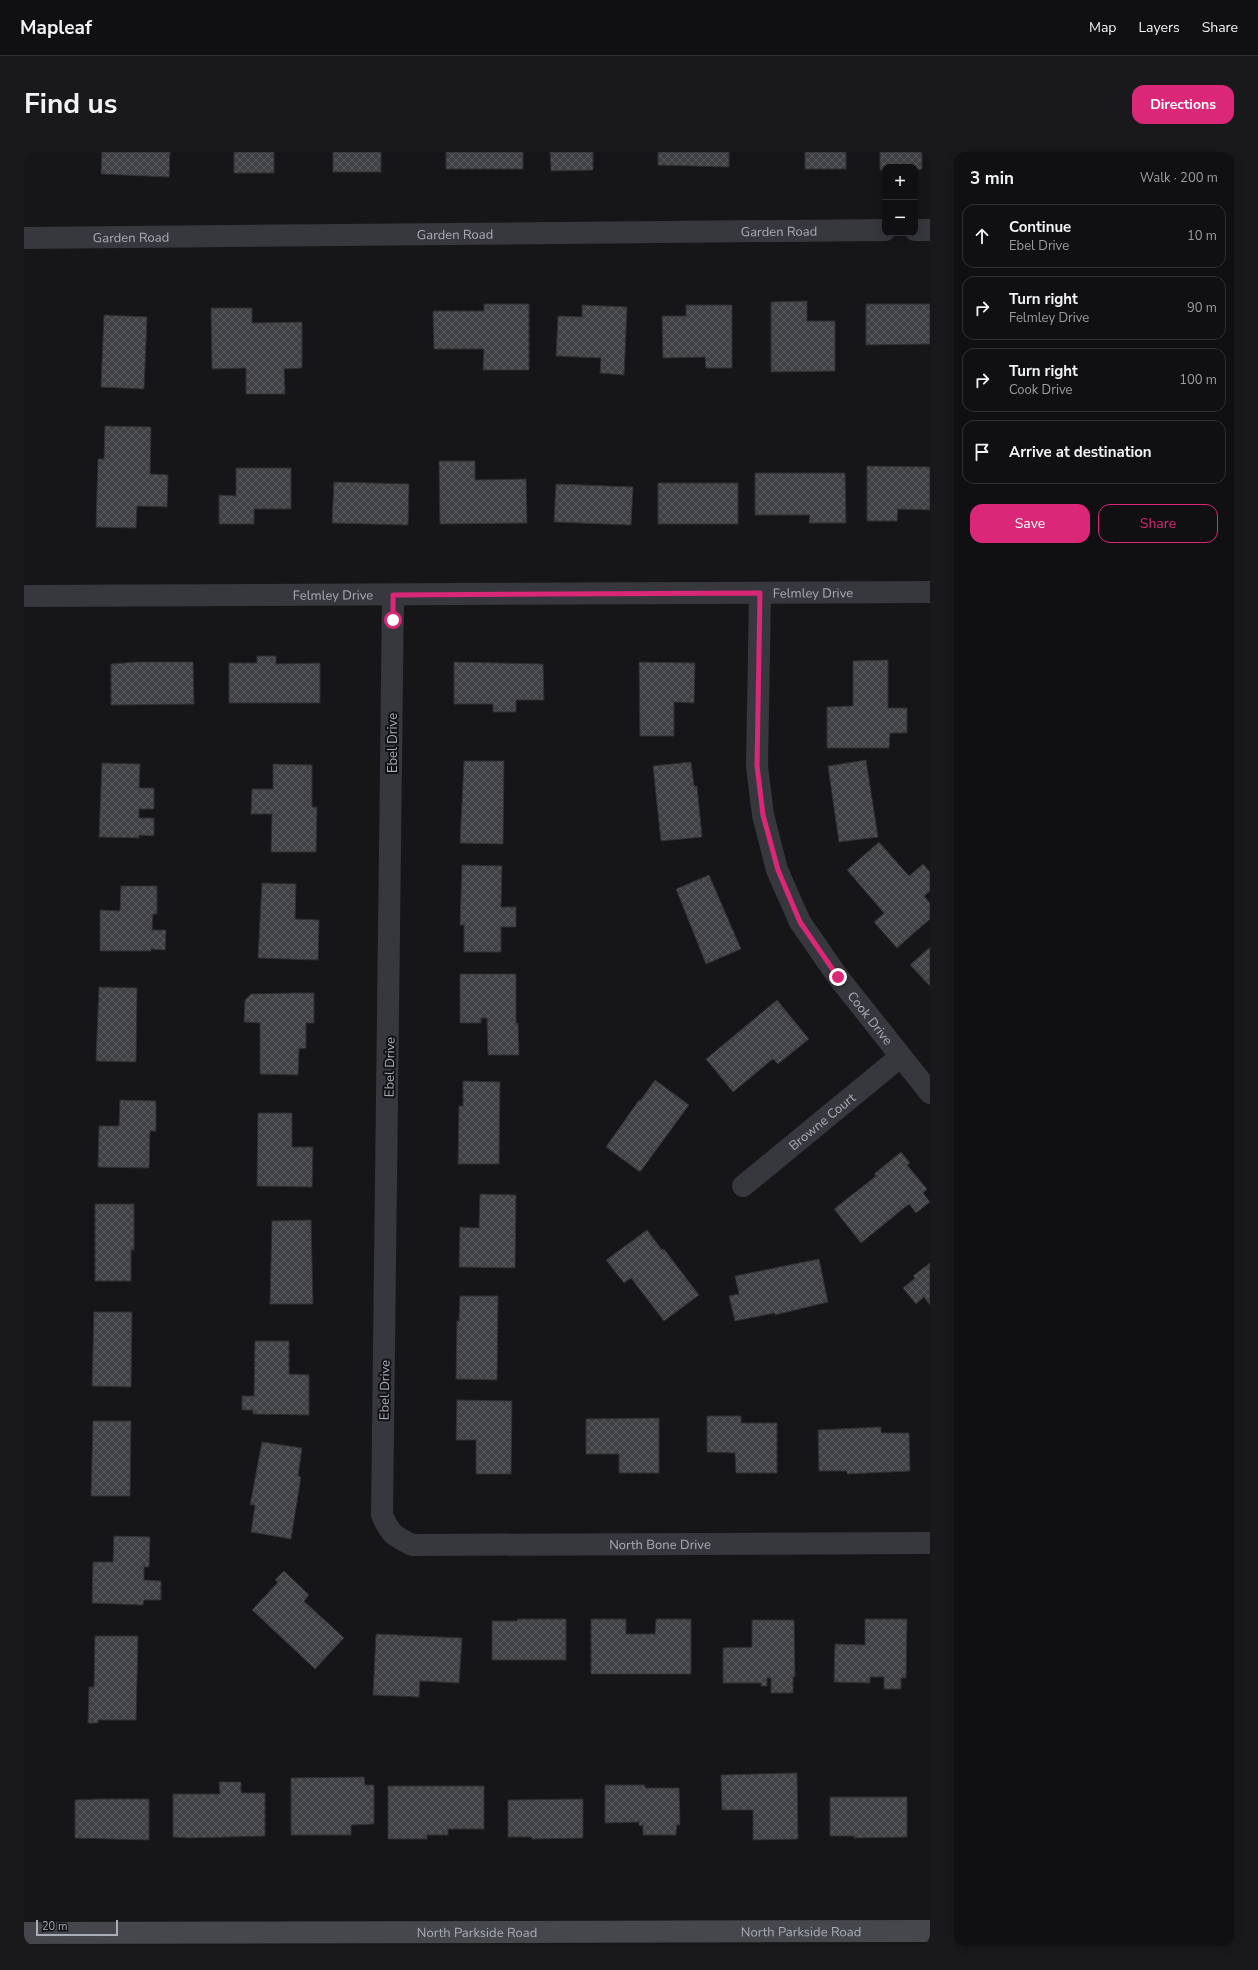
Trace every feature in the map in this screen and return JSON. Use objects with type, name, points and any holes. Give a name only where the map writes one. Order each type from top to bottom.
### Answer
[{"type":"street","name":"Garden Road","points":[[24,238],[882,230]]},
{"type":"street","points":[[918,230],[930,230]]},
{"type":"street","name":"Felmley Drive","points":[[24,596],[930,592]]},
{"type":"street","name":"Cook Drive","points":[[760,593],[757,766],[763,815],[778,870],[800,922],[838,977],[930,1093]]},
{"type":"street","name":"Ebel Drive","points":[[393,595],[382,1515],[393,1535]]},
{"type":"street","name":"Browne Court","points":[[743,1186],[900,1057]]},
{"type":"street","name":"North Bone Drive","points":[[393,1535],[412,1545],[930,1543]]},
{"type":"street","name":"North Parkside Road","points":[[24,1933],[930,1931]]},
{"type":"building","points":[[102,152],[170,152],[169,177],[101,174]]},
{"type":"building","points":[[234,152],[274,152],[274,173],[234,173]]},
{"type":"building","points":[[333,152],[381,152],[381,172],[333,172]]},
{"type":"building","points":[[446,152],[523,152],[523,169],[446,169]]},
{"type":"building","points":[[550,152],[593,152],[593,170],[551,171]]},
{"type":"building","points":[[658,152],[729,152],[729,167],[658,165]]},
{"type":"building","points":[[805,152],[846,152],[846,169],[805,169]]},
{"type":"building","points":[[880,152],[922,152],[922,169],[918,170],[918,164],[882,164],[882,170],[880,170]]},
{"type":"building","points":[[807,301],[807,321],[835,321],[835,371],[771,372],[771,302]]},
{"type":"building","points":[[484,304],[529,304],[529,370],[483,370],[484,349],[434,349],[433,311],[484,311]]},
{"type":"building","points":[[866,304],[930,304],[930,344],[866,345]]},
{"type":"building","points":[[582,305],[627,307],[624,375],[600,373],[601,358],[556,356],[558,316],[582,317]]},
{"type":"building","points":[[686,305],[732,305],[732,368],[706,368],[705,357],[663,358],[662,316],[686,316]]},
{"type":"building","points":[[211,308],[252,308],[252,323],[302,322],[302,368],[284,369],[285,394],[246,394],[246,368],[212,369]]},
{"type":"building","points":[[104,315],[147,317],[144,389],[101,387]]},
{"type":"building","points":[[105,426],[151,427],[150,474],[168,475],[167,507],[137,506],[136,528],[96,527],[98,459],[104,459]]},
{"type":"building","points":[[439,461],[475,461],[475,480],[526,479],[527,523],[440,524]]},
{"type":"building","points":[[867,466],[930,467],[930,510],[898,509],[897,521],[867,521]]},
{"type":"building","points":[[236,468],[291,468],[291,509],[254,509],[254,524],[219,524],[219,495],[236,496]]},
{"type":"building","points":[[755,473],[845,473],[846,523],[809,523],[810,515],[755,515]]},
{"type":"building","points":[[334,482],[409,484],[408,525],[332,523]]},
{"type":"building","points":[[658,483],[738,483],[738,524],[658,524]]},
{"type":"building","points":[[556,484],[633,487],[631,525],[554,522]]},
{"type":"building","points":[[257,656],[276,656],[276,664],[320,663],[320,703],[229,703],[229,663],[257,663]]},
{"type":"building","points":[[888,660],[888,708],[907,708],[907,733],[890,733],[889,748],[827,748],[827,707],[853,706],[853,661]]},
{"type":"building","points":[[137,662],[193,662],[194,704],[111,705],[111,664]]},
{"type":"building","points":[[454,662],[543,664],[544,700],[516,700],[516,712],[493,712],[493,704],[454,704]]},
{"type":"building","points":[[639,662],[695,663],[694,703],[674,702],[674,736],[640,736]]},
{"type":"building","points":[[866,760],[878,837],[839,842],[828,766]]},
{"type":"building","points":[[464,761],[504,761],[503,844],[460,843]]},
{"type":"building","points":[[691,762],[694,786],[697,786],[702,837],[661,841],[653,766]]},
{"type":"building","points":[[102,763],[140,764],[139,788],[154,788],[154,809],[139,809],[139,818],[154,818],[154,836],[139,835],[139,838],[99,837]]},
{"type":"building","points":[[273,764],[312,765],[312,807],[317,807],[316,852],[271,852],[272,814],[251,814],[252,789],[273,789]]},
{"type":"building","points":[[879,842],[909,876],[923,864],[930,872],[930,891],[924,896],[930,903],[930,919],[897,948],[874,922],[884,913],[847,870]]},
{"type":"building","points":[[462,865],[502,866],[501,907],[516,907],[516,927],[501,927],[501,952],[464,952],[464,925],[460,925]]},
{"type":"building","points":[[709,875],[741,949],[706,964],[676,889]]},
{"type":"building","points":[[262,883],[296,884],[295,919],[319,920],[318,960],[258,958]]},
{"type":"building","points":[[121,886],[157,886],[157,914],[153,914],[152,930],[166,930],[165,950],[151,949],[151,951],[100,951],[100,910],[120,911]]},
{"type":"building","points":[[930,947],[930,986],[910,965]]},
{"type":"building","points":[[460,974],[516,974],[516,1023],[518,1023],[519,1055],[488,1055],[487,1018],[481,1018],[481,1023],[460,1023]]},
{"type":"building","points":[[99,987],[137,988],[136,1062],[96,1061]]},
{"type":"building","points":[[314,993],[314,1023],[306,1023],[306,1048],[299,1049],[298,1075],[260,1074],[260,1023],[244,1022],[245,1000],[251,994]]},
{"type":"building","points":[[777,1000],[809,1039],[778,1064],[773,1059],[733,1092],[706,1059]]},
{"type":"building","points":[[655,1080],[689,1105],[640,1172],[606,1147]]},
{"type":"building","points":[[463,1081],[500,1082],[499,1164],[458,1164],[459,1106],[463,1106]]},
{"type":"building","points":[[120,1100],[156,1101],[156,1131],[150,1131],[149,1168],[98,1167],[99,1126],[119,1126]]},
{"type":"building","points":[[258,1113],[292,1113],[292,1147],[313,1147],[312,1187],[257,1186]]},
{"type":"building","points":[[901,1152],[910,1163],[907,1165],[927,1189],[923,1193],[930,1202],[916,1213],[909,1204],[861,1243],[834,1209],[876,1176],[874,1174]]},
{"type":"building","points":[[480,1194],[516,1195],[515,1268],[459,1267],[460,1227],[479,1228]]},
{"type":"building","points":[[95,1204],[134,1204],[134,1250],[131,1250],[131,1281],[95,1281]]},
{"type":"building","points":[[311,1220],[313,1304],[270,1304],[272,1221]]},
{"type":"building","points":[[647,1230],[662,1250],[664,1249],[699,1295],[664,1321],[631,1278],[624,1283],[606,1260]]},
{"type":"building","points":[[819,1259],[828,1302],[775,1315],[775,1313],[735,1321],[729,1296],[739,1294],[735,1276]]},
{"type":"building","points":[[930,1263],[930,1305],[924,1297],[916,1304],[903,1288],[915,1278],[913,1276]]},
{"type":"building","points":[[460,1296],[498,1296],[497,1380],[456,1379],[457,1321],[459,1321]]},
{"type":"building","points":[[94,1312],[132,1312],[131,1387],[92,1386]]},
{"type":"building","points":[[255,1341],[289,1341],[289,1374],[309,1375],[309,1415],[253,1414],[253,1410],[242,1410],[242,1396],[254,1396]]},
{"type":"building","points":[[457,1400],[512,1401],[511,1474],[476,1474],[476,1440],[456,1440]]},
{"type":"building","points":[[707,1416],[741,1416],[741,1423],[777,1423],[777,1473],[736,1473],[735,1453],[707,1452]]},
{"type":"building","points":[[659,1418],[659,1473],[619,1473],[619,1454],[586,1454],[586,1419]]},
{"type":"building","points":[[93,1421],[131,1421],[130,1496],[91,1496]]},
{"type":"building","points":[[881,1427],[881,1433],[909,1433],[910,1471],[847,1474],[847,1471],[819,1471],[818,1430]]},
{"type":"building","points":[[262,1442],[302,1448],[298,1476],[301,1477],[291,1539],[251,1532],[255,1505],[250,1505]]},
{"type":"building","points":[[114,1536],[150,1537],[149,1567],[144,1567],[144,1580],[161,1581],[161,1600],[144,1600],[143,1605],[92,1603],[93,1562],[113,1562]]},
{"type":"building","points":[[284,1571],[309,1595],[304,1601],[344,1638],[315,1669],[252,1610],[278,1582],[275,1580]]},
{"type":"building","points":[[518,1619],[566,1619],[566,1660],[492,1660],[492,1621],[517,1621]]},
{"type":"building","points":[[591,1619],[626,1619],[626,1634],[655,1634],[656,1619],[691,1619],[691,1674],[591,1674]]},
{"type":"building","points":[[865,1619],[907,1619],[906,1678],[901,1678],[901,1689],[884,1689],[884,1677],[870,1677],[870,1683],[834,1682],[835,1644],[865,1645]]},
{"type":"building","points":[[752,1620],[794,1620],[795,1677],[793,1677],[793,1693],[771,1693],[771,1678],[767,1678],[767,1686],[761,1686],[761,1683],[723,1683],[723,1648],[752,1647]]},
{"type":"building","points":[[376,1634],[462,1638],[459,1683],[420,1681],[419,1697],[373,1695]]},
{"type":"building","points":[[95,1636],[138,1636],[136,1720],[98,1720],[98,1723],[88,1723],[89,1687],[94,1687]]},
{"type":"building","points":[[797,1773],[798,1839],[753,1840],[753,1810],[722,1810],[721,1775]]},
{"type":"building","points":[[364,1777],[365,1785],[374,1785],[374,1824],[351,1825],[351,1835],[291,1835],[291,1778]]},
{"type":"building","points":[[219,1782],[241,1782],[241,1793],[265,1793],[265,1836],[173,1837],[173,1794],[220,1794]]},
{"type":"building","points":[[605,1785],[645,1785],[645,1788],[679,1788],[680,1825],[677,1825],[676,1835],[643,1835],[643,1825],[639,1826],[639,1822],[605,1823]]},
{"type":"building","points":[[388,1786],[484,1786],[484,1829],[448,1829],[448,1835],[427,1835],[427,1839],[388,1839]]},
{"type":"building","points":[[830,1797],[907,1797],[907,1837],[854,1838],[854,1836],[830,1836]]},
{"type":"building","points":[[149,1799],[149,1840],[75,1838],[75,1800]]},
{"type":"building","points":[[583,1799],[583,1838],[532,1839],[532,1837],[508,1837],[508,1800]]},
{"type":"route","points":[[393,620],[393,595],[760,593],[757,766],[763,815],[778,870],[800,922],[838,977]]}]
